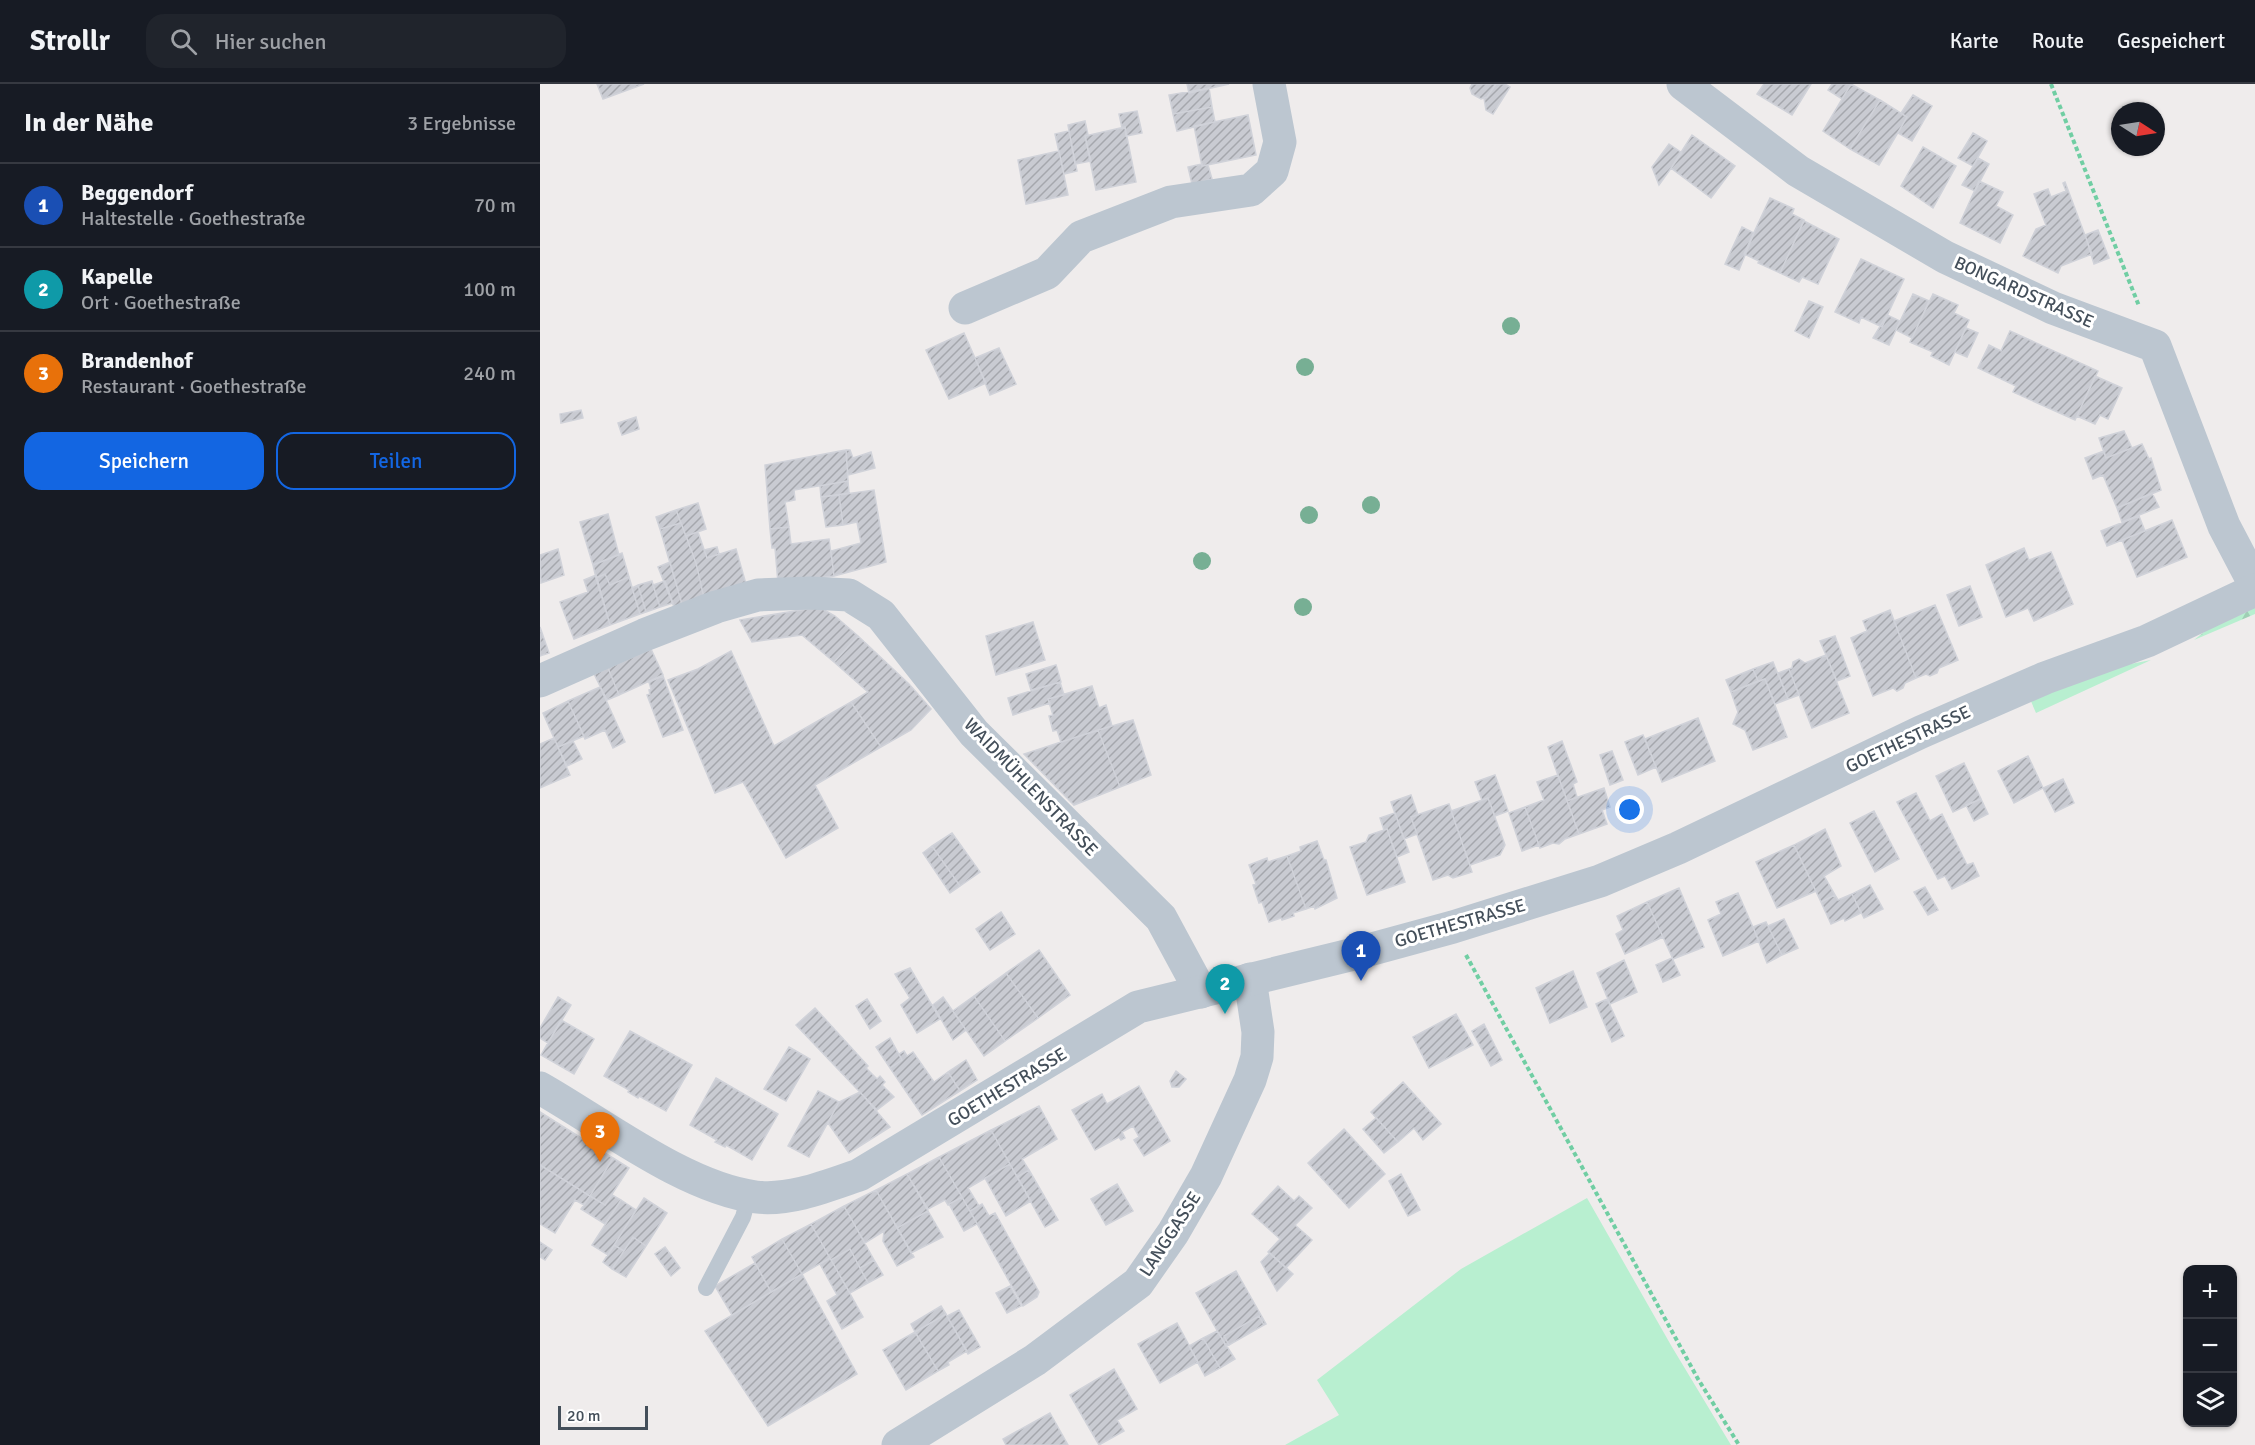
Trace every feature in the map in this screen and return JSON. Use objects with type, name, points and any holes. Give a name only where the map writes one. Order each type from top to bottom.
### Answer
[{"type":"street","points":[[965,308],[1047,273],[1080,237],[1171,202],[1251,190],[1272,171],[1280,142],[1269,84]]},
{"type":"street","name":"BONGARDSTRASSE","points":[[1683,84],[1798,171],[1945,257],[2053,308],[2155,346]]},
{"type":"street","points":[[2155,346],[2224,526],[2255,585]]},
{"type":"street","name":"GOETHESTRASSE","points":[[540,1088],[689,1176],[726,1190],[749,1195],[781,1197],[824,1187],[859,1175],[1138,1007],[1453,927],[1610,876],[1678,848],[1921,732],[2045,678],[2147,640],[2255,590]]},
{"type":"street","name":"WAIDMÜHLENSTRASSE","points":[[540,681],[644,634],[716,607],[758,595],[811,593],[849,595],[881,615],[974,733],[1161,918],[1201,992]]},
{"type":"street","name":"LANGGASSE","points":[[898,1445],[1035,1360],[1138,1283],[1173,1233],[1206,1176],[1250,1080],[1257,1057],[1258,1032],[1250,979]]},
{"type":"lane","points":[[706,1288],[743,1217],[749,1195]]},
{"type":"path","points":[[2052,84],[2155,346]]},
{"type":"path","points":[[1453,927],[1467,958],[1698,1379],[1739,1445]]},
{"type":"green space","points":[[2255,599],[2255,614],[2194,640],[2226,614]]},
{"type":"green space","points":[[2151,660],[2036,713],[2030,699],[2095,671]]},
{"type":"green space","points":[[1587,1198],[1731,1445],[1285,1445],[1339,1415],[1317,1380],[1461,1269]]},
{"type":"building","points":[[597,84],[644,84],[603,99]]},
{"type":"building","points":[[1187,84],[1229,84],[1189,93]]},
{"type":"building","points":[[1472,84],[1496,84],[1487,97],[1481,99],[1472,94],[1470,88]]},
{"type":"building","points":[[1496,84],[1505,84],[1510,87],[1493,114],[1486,110],[1484,98]]},
{"type":"building","points":[[1764,84],[1811,84],[1792,115],[1757,94]]},
{"type":"building","points":[[1832,84],[1851,84],[1842,99],[1828,90]]},
{"type":"building","points":[[1851,84],[1880,100],[1850,149],[1823,131]]},
{"type":"building","points":[[1209,88],[1212,107],[1173,114],[1169,95]]},
{"type":"building","points":[[1913,95],[1932,106],[1912,141],[1898,133],[1907,117],[1901,113]]},
{"type":"building","points":[[1880,100],[1907,117],[1879,165],[1850,149]]},
{"type":"building","points":[[1212,107],[1215,122],[1177,131],[1173,114]]},
{"type":"building","points":[[1137,111],[1142,133],[1126,136],[1119,114]]},
{"type":"building","points":[[1248,115],[1256,155],[1202,166],[1194,126]]},
{"type":"building","points":[[1085,121],[1088,135],[1085,136],[1091,161],[1075,164],[1068,125]]},
{"type":"building","points":[[1125,127],[1136,182],[1096,190],[1085,136]]},
{"type":"building","points":[[1069,131],[1077,171],[1064,174],[1055,134]]},
{"type":"building","points":[[1973,133],[1987,141],[1973,166],[1958,158]]},
{"type":"building","points":[[1692,135],[1735,166],[1711,198],[1671,168]]},
{"type":"building","points":[[1669,144],[1682,153],[1659,185],[1652,167]]},
{"type":"building","points":[[1923,147],[1956,166],[1933,208],[1901,186]]},
{"type":"building","points":[[1059,151],[1068,195],[1026,204],[1018,160]]},
{"type":"building","points":[[1978,158],[1989,164],[1975,191],[1962,185]]},
{"type":"building","points":[[1202,164],[1202,166],[1208,165],[1212,179],[1192,184],[1188,167]]},
{"type":"building","points":[[1979,181],[2003,192],[1996,206],[2013,215],[2000,243],[1960,223]]},
{"type":"building","points":[[2065,182],[2092,254],[2061,266],[2058,273],[2023,256],[2036,229],[2046,225],[2034,194],[2048,189],[2051,197],[2066,191],[2063,183]]},
{"type":"building","points":[[1770,198],[1794,209],[1792,214],[1804,220],[1780,273],[1744,254]]},
{"type":"building","points":[[1804,221],[1839,239],[1818,284],[1802,277],[1799,282],[1780,273]]},
{"type":"building","points":[[1742,227],[1754,233],[1739,270],[1725,264]]},
{"type":"building","points":[[2098,230],[2109,258],[2094,264],[2085,235]]},
{"type":"building","points":[[1861,259],[1904,279],[1882,327],[1861,317],[1859,323],[1835,312]]},
{"type":"building","points":[[1913,294],[1929,301],[1912,338],[1896,330]]},
{"type":"building","points":[[1933,294],[1958,305],[1954,313],[1969,320],[1949,365],[1931,356],[1933,352],[1910,342]]},
{"type":"building","points":[[1809,301],[1823,307],[1809,338],[1795,331]]},
{"type":"building","points":[[1887,315],[1900,321],[1889,345],[1873,338]]},
{"type":"building","points":[[1966,328],[1978,333],[1967,357],[1955,352]]},
{"type":"building","points":[[2010,331],[2098,371],[2075,420],[2013,392],[2016,386],[1978,368],[1989,345],[2001,351]]},
{"type":"building","points":[[964,333],[986,383],[949,399],[926,350]]},
{"type":"building","points":[[999,348],[1016,384],[990,395],[975,358]]},
{"type":"building","points":[[2095,376],[2122,388],[2108,419],[2100,415],[2095,424],[2077,416]]},
{"type":"building","points":[[581,410],[583,418],[561,423],[560,414]]},
{"type":"building","points":[[636,417],[639,429],[622,435],[618,423]]},
{"type":"building","points":[[2124,431],[2132,448],[2106,458],[2099,438]]},
{"type":"building","points":[[2142,444],[2149,459],[2151,458],[2161,490],[2117,508],[2103,475],[2093,479],[2085,458],[2104,451],[2106,458]]},
{"type":"building","points":[[846,450],[848,481],[794,490],[795,500],[785,502],[789,527],[770,529],[765,465]]},
{"type":"building","points":[[846,450],[850,450],[853,458],[871,452],[875,468],[848,475]]},
{"type":"building","points":[[848,481],[849,493],[821,497],[820,486]]},
{"type":"building","points":[[874,490],[886,562],[834,576],[831,551],[861,543],[857,522],[843,525],[839,495]]},
{"type":"building","points":[[2152,493],[2159,507],[2122,522],[2117,508]]},
{"type":"building","points":[[839,495],[843,525],[826,527],[821,497]]},
{"type":"building","points":[[698,503],[706,529],[686,536],[676,510]]},
{"type":"building","points":[[676,510],[681,523],[660,529],[656,517]]},
{"type":"building","points":[[608,514],[619,555],[593,565],[580,522]]},
{"type":"building","points":[[2139,516],[2145,531],[2107,546],[2101,531]]},
{"type":"building","points":[[2172,520],[2187,557],[2137,577],[2122,540]]},
{"type":"building","points":[[681,523],[696,563],[704,598],[682,604],[660,529]]},
{"type":"building","points":[[789,527],[791,544],[829,539],[834,576],[778,583],[775,548],[772,548],[770,529]]},
{"type":"building","points":[[698,532],[707,558],[736,549],[746,584],[704,598],[696,563],[686,536]]},
{"type":"building","points":[[717,547],[719,554],[707,558],[704,550]]},
{"type":"building","points":[[2024,548],[2029,560],[2051,552],[2073,604],[2034,621],[2028,608],[2006,617],[1986,565]]},
{"type":"building","points":[[558,549],[564,575],[541,583],[540,555]]},
{"type":"building","points":[[622,553],[629,577],[610,585],[605,574],[596,578],[593,565]]},
{"type":"building","points":[[670,562],[682,604],[674,607],[658,567]]},
{"type":"building","points":[[605,574],[610,585],[629,577],[640,614],[610,625],[596,578]]},
{"type":"building","points":[[596,575],[610,625],[574,639],[560,602],[588,592],[584,580]]},
{"type":"building","points":[[652,581],[660,607],[646,612],[638,585]]},
{"type":"building","points":[[665,581],[673,603],[660,607],[653,585]]},
{"type":"building","points":[[638,585],[646,612],[640,614],[632,588]]},
{"type":"building","points":[[1970,586],[1982,617],[1959,626],[1947,595]]},
{"type":"building","points":[[1935,605],[1958,660],[1939,668],[1937,673],[1930,676],[1926,674],[1916,678],[1894,621]]},
{"type":"building","points":[[819,607],[835,616],[858,636],[834,662],[802,635],[752,642],[740,620]]},
{"type":"building","points":[[1890,610],[1916,678],[1905,683],[1903,688],[1897,691],[1893,688],[1873,696],[1851,638],[1867,631],[1863,621]]},
{"type":"building","points":[[1033,622],[1045,660],[996,675],[986,636]]},
{"type":"building","points":[[540,627],[549,653],[540,656]]},
{"type":"building","points":[[858,636],[909,684],[931,709],[911,730],[881,747],[851,702],[868,692],[834,662]]},
{"type":"building","points":[[1835,636],[1850,676],[1837,681],[1820,641]]},
{"type":"building","points":[[651,649],[663,675],[619,695],[608,668]]},
{"type":"building","points":[[731,651],[774,746],[851,702],[881,747],[815,785],[838,828],[786,858],[743,782],[715,793],[668,680],[698,669]]},
{"type":"building","points":[[1826,655],[1849,713],[1812,728],[1789,669],[1792,668],[1793,662],[1799,659],[1805,663]]},
{"type":"building","points":[[1773,662],[1788,699],[1775,704],[1765,679],[1758,681],[1753,669]]},
{"type":"building","points":[[1056,665],[1061,682],[1031,690],[1026,674]]},
{"type":"building","points":[[608,668],[619,695],[607,700],[594,674]]},
{"type":"building","points":[[1753,669],[1758,681],[1731,692],[1726,680]]},
{"type":"building","points":[[1789,669],[1799,695],[1788,699],[1778,673]]},
{"type":"building","points":[[663,676],[683,730],[663,737],[647,695],[650,694],[651,689],[649,682]]},
{"type":"building","points":[[1765,679],[1787,737],[1753,750],[1745,730],[1733,724],[1738,712],[1731,692]]},
{"type":"building","points":[[1060,682],[1064,695],[1048,699],[1050,703],[1013,715],[1008,698]]},
{"type":"building","points":[[1092,686],[1099,708],[1106,705],[1112,726],[1061,742],[1057,730],[1053,731],[1049,716],[1053,715],[1048,699]]},
{"type":"building","points":[[600,687],[625,742],[613,748],[605,730],[585,739],[568,701]]},
{"type":"building","points":[[568,701],[584,736],[558,747],[543,713]]},
{"type":"building","points":[[1698,718],[1715,761],[1662,782],[1645,739]]},
{"type":"building","points":[[1133,720],[1151,775],[1120,787],[1098,730]]},
{"type":"building","points":[[1098,730],[1120,787],[1074,805],[1024,754]]},
{"type":"building","points":[[1643,735],[1656,767],[1638,775],[1625,742]]},
{"type":"building","points":[[554,738],[570,775],[540,788],[540,744]]},
{"type":"building","points":[[573,741],[582,759],[567,766],[558,747]]},
{"type":"building","points":[[1562,741],[1577,782],[1573,784],[1577,797],[1567,801],[1548,747]]},
{"type":"building","points":[[1612,751],[1623,780],[1610,785],[1600,755]]},
{"type":"building","points":[[2028,756],[2043,788],[2014,803],[1998,771]]},
{"type":"building","points":[[1964,763],[1981,799],[1953,812],[1936,776]]},
{"type":"building","points":[[1495,775],[1508,811],[1495,816],[1488,798],[1482,800],[1475,782]]},
{"type":"building","points":[[1558,775],[1579,834],[1559,844],[1553,843],[1540,848],[1525,807],[1544,800],[1537,782]]},
{"type":"building","points":[[2063,779],[2074,803],[2055,812],[2043,788]]},
{"type":"building","points":[[1604,788],[1610,807],[1602,810],[1607,824],[1579,834],[1567,801]]},
{"type":"building","points":[[1916,793],[1930,821],[1942,814],[1967,865],[1973,863],[1979,876],[1952,889],[1945,876],[1938,879],[1897,802]]},
{"type":"building","points":[[1411,795],[1418,815],[1411,817],[1417,834],[1404,839],[1391,802]]},
{"type":"building","points":[[1488,798],[1505,845],[1500,855],[1470,865],[1451,811]]},
{"type":"building","points":[[1981,799],[1988,814],[1974,821],[1966,805]]},
{"type":"building","points":[[1449,804],[1472,872],[1453,878],[1448,875],[1433,880],[1411,817]]},
{"type":"building","points":[[1525,807],[1539,845],[1522,851],[1509,813]]},
{"type":"building","points":[[1874,811],[1899,859],[1875,872],[1850,823]]},
{"type":"building","points":[[1395,813],[1409,852],[1397,857],[1387,829],[1384,830],[1380,818]]},
{"type":"building","points":[[1387,829],[1405,882],[1367,895],[1350,847],[1366,842],[1369,835]]},
{"type":"building","points":[[1825,829],[1841,866],[1824,876],[1835,895],[1821,902],[1794,845]]},
{"type":"building","points":[[952,833],[980,872],[960,886],[932,846]]},
{"type":"building","points":[[1317,841],[1324,860],[1326,860],[1337,898],[1315,909],[1314,906],[1306,909],[1287,856],[1301,851],[1300,847]]},
{"type":"building","points":[[1794,845],[1816,891],[1777,908],[1756,862]]},
{"type":"building","points":[[932,846],[960,886],[950,893],[923,853]]},
{"type":"building","points":[[1287,856],[1306,909],[1293,913],[1294,916],[1269,922],[1262,902],[1259,903],[1253,885],[1256,884],[1249,865],[1267,858],[1268,862]]},
{"type":"building","points":[[1870,885],[1883,909],[1864,918],[1852,894]]},
{"type":"building","points":[[1925,887],[1938,910],[1928,915],[1914,892]]},
{"type":"building","points":[[1679,888],[1704,947],[1673,959],[1647,902]]},
{"type":"building","points":[[1738,893],[1759,941],[1723,956],[1708,920],[1721,914],[1716,902]]},
{"type":"building","points":[[1852,894],[1861,913],[1845,921],[1844,918],[1831,924],[1821,902],[1835,895],[1838,900]]},
{"type":"building","points":[[1647,902],[1663,937],[1625,954],[1616,934],[1623,930],[1617,916]]},
{"type":"building","points":[[1001,912],[1015,934],[990,950],[976,929]]},
{"type":"building","points":[[1784,919],[1798,948],[1782,955],[1768,926]]},
{"type":"building","points":[[1766,922],[1782,955],[1767,963],[1753,927]]},
{"type":"building","points":[[1039,950],[1070,995],[1038,1018],[1006,973]]},
{"type":"building","points":[[1672,958],[1680,975],[1663,982],[1656,965]]},
{"type":"building","points":[[1624,960],[1637,992],[1610,1004],[1597,973]]},
{"type":"building","points":[[910,968],[940,1019],[917,1033],[901,1005],[910,998],[895,974]]},
{"type":"building","points":[[1573,971],[1587,1007],[1550,1023],[1536,988]]},
{"type":"building","points":[[1006,973],[1038,1018],[1005,1041],[974,996]]},
{"type":"building","points":[[974,996],[1005,1041],[984,1056],[953,1011]]},
{"type":"building","points":[[558,997],[571,1005],[548,1043],[540,1038],[540,1028]]},
{"type":"building","points":[[943,997],[966,1030],[953,1040],[933,1005]]},
{"type":"building","points":[[867,999],[881,1021],[870,1029],[856,1006]]},
{"type":"building","points":[[1607,999],[1624,1036],[1612,1042],[1596,1004]]},
{"type":"building","points":[[815,1008],[868,1066],[866,1068],[877,1079],[880,1076],[885,1082],[882,1085],[894,1097],[877,1110],[796,1025]]},
{"type":"building","points":[[1456,1014],[1473,1045],[1429,1068],[1413,1037]]},
{"type":"building","points":[[561,1020],[594,1039],[574,1074],[541,1055]]},
{"type":"building","points":[[1484,1024],[1502,1060],[1491,1066],[1472,1031]]},
{"type":"building","points":[[630,1031],[692,1065],[666,1111],[639,1096],[638,1098],[628,1092],[629,1090],[604,1076]]},
{"type":"building","points":[[890,1038],[902,1060],[890,1068],[876,1047]]},
{"type":"building","points":[[789,1047],[810,1059],[786,1101],[764,1089]]},
{"type":"building","points":[[904,1051],[907,1056],[913,1052],[934,1082],[948,1072],[960,1091],[922,1115],[890,1068],[902,1060],[899,1054]]},
{"type":"building","points":[[966,1060],[977,1080],[960,1091],[948,1072]]},
{"type":"building","points":[[1176,1071],[1186,1079],[1179,1087],[1172,1087],[1170,1081]]},
{"type":"building","points":[[716,1078],[778,1114],[752,1160],[726,1145],[725,1147],[715,1142],[717,1140],[690,1125]]},
{"type":"building","points":[[1403,1082],[1441,1124],[1423,1140],[1414,1128],[1398,1142],[1371,1112]]},
{"type":"building","points":[[1139,1086],[1170,1141],[1144,1156],[1134,1140],[1139,1137],[1133,1126],[1122,1132],[1125,1138],[1121,1140],[1119,1137],[1095,1150],[1072,1110],[1102,1094],[1107,1104]]},
{"type":"building","points":[[818,1091],[839,1102],[809,1157],[788,1146]]},
{"type":"building","points":[[860,1092],[890,1127],[849,1153],[828,1123],[839,1102]]},
{"type":"building","points":[[1039,1106],[1057,1139],[1022,1159],[1029,1170],[1017,1177],[991,1130]]},
{"type":"building","points":[[540,1112],[613,1158],[590,1196],[540,1165]]},
{"type":"building","points":[[1376,1118],[1398,1142],[1384,1153],[1363,1129]]},
{"type":"building","points":[[1344,1129],[1385,1174],[1349,1208],[1308,1163]]},
{"type":"building","points":[[991,1130],[1010,1164],[968,1188],[979,1206],[970,1211],[939,1157]]},
{"type":"building","points":[[939,1157],[962,1197],[948,1205],[945,1200],[928,1209],[907,1174]]},
{"type":"building","points":[[613,1158],[629,1168],[605,1205],[590,1196]]},
{"type":"building","points":[[1010,1164],[1031,1201],[1006,1216],[985,1178]]},
{"type":"building","points":[[540,1165],[590,1196],[584,1205],[575,1200],[555,1233],[540,1224]]},
{"type":"building","points":[[1029,1170],[1058,1220],[1045,1227],[1017,1177]]},
{"type":"building","points":[[907,1174],[928,1211],[897,1228],[876,1190]]},
{"type":"building","points":[[1401,1174],[1420,1210],[1408,1216],[1389,1181]]},
{"type":"building","points":[[1117,1184],[1133,1211],[1106,1225],[1091,1199]]},
{"type":"building","points":[[1278,1186],[1294,1201],[1299,1196],[1312,1208],[1295,1225],[1312,1240],[1286,1268],[1268,1252],[1280,1239],[1252,1214]]},
{"type":"building","points":[[876,1190],[914,1257],[897,1266],[883,1241],[884,1231],[865,1243],[844,1206]]},
{"type":"building","points":[[612,1195],[621,1200],[605,1224],[581,1209],[590,1196],[605,1205]]},
{"type":"building","points":[[962,1197],[977,1224],[964,1231],[949,1204]]},
{"type":"building","points":[[644,1198],[667,1213],[646,1246],[633,1237],[624,1251],[614,1245]]},
{"type":"building","points":[[621,1200],[636,1210],[608,1255],[592,1245]]},
{"type":"building","points":[[982,1204],[989,1216],[995,1213],[1039,1292],[1037,1297],[1023,1306],[970,1211]]},
{"type":"building","points":[[844,1206],[874,1260],[860,1268],[850,1249],[831,1260],[811,1224]]},
{"type":"building","points":[[928,1211],[943,1237],[911,1253],[897,1228]]},
{"type":"building","points":[[811,1224],[830,1258],[802,1274],[782,1239]]},
{"type":"building","points":[[633,1237],[646,1246],[626,1277],[612,1269]]},
{"type":"building","points":[[782,1239],[802,1274],[771,1292],[752,1257]]},
{"type":"building","points":[[540,1242],[552,1250],[545,1260],[540,1257]]},
{"type":"building","points":[[614,1245],[624,1251],[612,1269],[603,1262]]},
{"type":"building","points":[[665,1247],[680,1268],[671,1276],[655,1254]]},
{"type":"building","points":[[850,1249],[868,1283],[850,1293],[831,1260]]},
{"type":"building","points":[[1270,1253],[1293,1274],[1277,1291],[1261,1262]]},
{"type":"building","points":[[830,1258],[863,1317],[842,1329],[827,1301],[837,1295],[820,1264]]},
{"type":"building","points":[[874,1260],[883,1275],[868,1283],[860,1268]]},
{"type":"building","points":[[755,1263],[771,1292],[732,1315],[715,1286]]},
{"type":"building","points":[[1236,1271],[1266,1324],[1264,1325],[1259,1316],[1224,1336],[1229,1345],[1226,1346],[1196,1293]]},
{"type":"building","points":[[802,1274],[857,1374],[768,1426],[705,1331]]},
{"type":"building","points":[[1010,1286],[1021,1306],[1007,1313],[996,1293]]},
{"type":"building","points":[[941,1306],[946,1314],[915,1332],[911,1324]]},
{"type":"building","points":[[959,1310],[980,1347],[968,1354],[947,1316]]},
{"type":"building","points":[[946,1314],[967,1351],[938,1371],[915,1332]]},
{"type":"building","points":[[1259,1316],[1264,1325],[1229,1345],[1224,1336]]},
{"type":"building","points":[[1177,1323],[1198,1362],[1160,1383],[1138,1344]]},
{"type":"building","points":[[1217,1331],[1235,1359],[1220,1368],[1203,1338]]},
{"type":"building","points":[[915,1332],[938,1371],[906,1390],[883,1350]]},
{"type":"building","points":[[1203,1338],[1220,1368],[1205,1376],[1189,1346]]},
{"type":"building","points":[[1114,1369],[1137,1409],[1117,1420],[1124,1431],[1099,1445],[1070,1395]]},
{"type":"building","points":[[1050,1413],[1068,1445],[1006,1445],[1003,1439]]},
{"type":"place","name":"Beggendorf","points":[[1361,981]]},
{"type":"place","name":"Kapelle","points":[[1225,1014]]},
{"type":"place","name":"Brandenhof","points":[[600,1162]]}]
